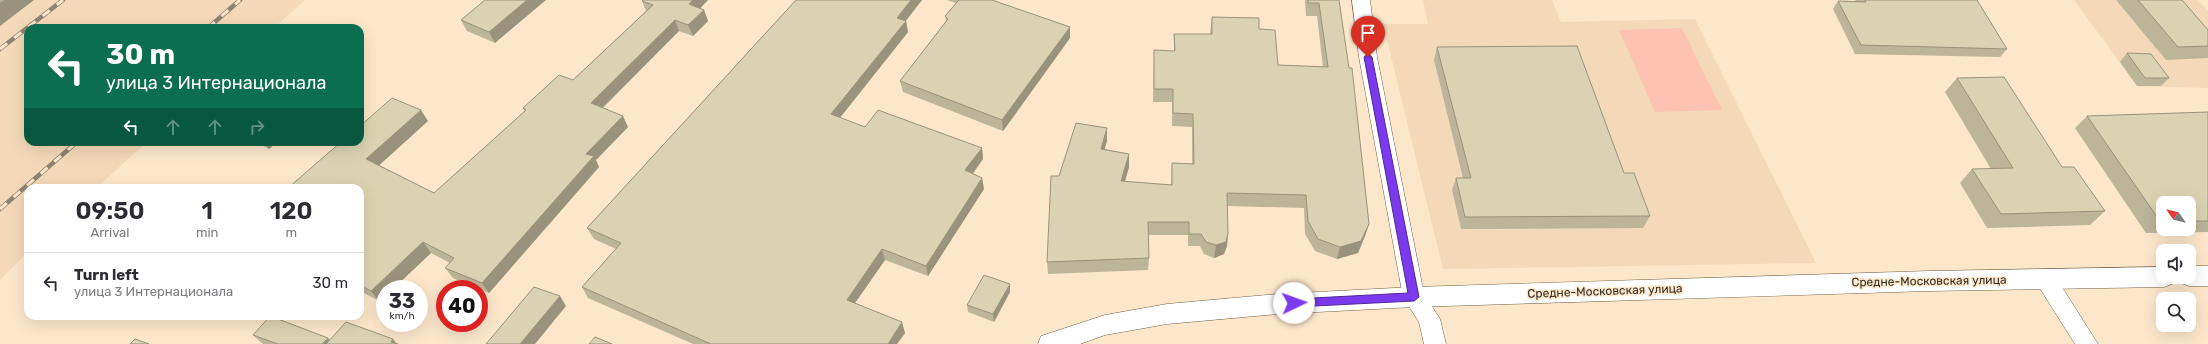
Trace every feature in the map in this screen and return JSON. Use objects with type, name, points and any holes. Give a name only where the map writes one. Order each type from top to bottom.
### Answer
[{"type":"street","points":[[1361,0],[1368,57],[1414,297],[1429,319],[1435,344]]},
{"type":"street","points":[[2196,276],[2208,276]]},
{"type":"street","name":"Средне-Московская улица","points":[[1050,344],[1105,325],[1167,314],[1278,304],[1414,297],[1929,281],[2156,277]]},
{"type":"street","points":[[2045,279],[2087,344]]},
{"type":"shaded area","points":[[0,0],[305,0],[278,24],[24,24],[24,146],[143,146],[100,184],[24,184],[24,256],[0,280]]},
{"type":"shaded area","points":[[1423,0],[1552,0],[1561,22],[1695,19],[1816,263],[1443,269],[1383,24],[1428,24]]},
{"type":"shaded area","points":[[2074,0],[2198,0],[2208,11],[2208,88],[2137,86]]},
{"type":"shaded area","points":[[1682,28],[1722,110],[1655,112],[1619,30]]},
{"type":"building","points":[[485,0],[527,0],[489,32],[461,20]]},
{"type":"building","points":[[693,0],[689,4],[704,10],[688,25],[675,20],[591,103],[623,116],[586,154],[594,156],[485,280],[475,280],[445,268],[454,258],[423,242],[383,280],[376,280],[376,286],[371,291],[364,287],[364,184],[293,184],[336,146],[364,146],[364,122],[392,98],[421,110],[366,159],[434,193],[526,110],[523,108],[559,75],[573,80],[653,5],[642,1]]},
{"type":"building","points":[[796,0],[911,0],[897,18],[906,21],[831,114],[865,127],[878,110],[982,148],[965,170],[982,178],[926,266],[882,249],[847,300],[902,322],[888,344],[711,344],[582,287],[621,243],[587,228]]},
{"type":"building","points":[[959,0],[992,0],[1070,27],[1002,120],[900,81],[948,19],[945,16]]},
{"type":"building","points":[[1308,0],[1339,0],[1349,68],[1352,68],[1369,224],[1361,241],[1340,247],[1318,239],[1308,221],[1306,195],[1227,193],[1228,233],[1226,242],[1216,245],[1206,242],[1201,234],[1189,234],[1189,222],[1148,222],[1149,258],[1047,262],[1051,176],[1059,176],[1076,123],[1107,128],[1101,149],[1129,154],[1121,181],[1172,185],[1172,163],[1194,164],[1193,114],[1173,113],[1173,89],[1154,89],[1154,50],[1175,51],[1174,34],[1212,34],[1212,17],[1259,18],[1259,29],[1275,30],[1278,65],[1328,67],[1319,3],[1308,3]]},
{"type":"building","points":[[1865,0],[1977,0],[2007,49],[1861,45],[1838,1],[1866,2]]},
{"type":"building","points":[[2138,0],[2182,0],[2208,30],[2208,46],[2178,47]]},
{"type":"building","points":[[1577,46],[1624,173],[1634,173],[1650,216],[1465,217],[1456,178],[1471,178],[1437,47]]},
{"type":"building","points":[[2127,53],[2151,54],[2169,78],[2145,78]]},
{"type":"building","points":[[2004,77],[2062,167],[2074,167],[2105,211],[2001,214],[1972,169],[2013,168],[1957,78]]},
{"type":"building","points":[[2208,112],[2208,221],[2196,221],[2196,196],[2156,196],[2156,215],[2087,116]]},
{"type":"building","points":[[984,275],[1010,284],[993,314],[967,305]]},
{"type":"building","points":[[534,287],[560,296],[520,344],[486,344]]},
{"type":"building","points":[[266,320],[281,320],[328,338],[322,344],[278,344],[253,335]]},
{"type":"building","points":[[346,322],[393,339],[391,342],[398,344],[326,344]]},
{"type":"building","points":[[595,337],[612,344],[589,344]]},
{"type":"building","points":[[135,339],[149,344],[130,344]]},
{"type":"railway","points":[[32,24],[63,0]]},
{"type":"railway","points":[[213,24],[240,0]]},
{"type":"railway","points":[[0,49],[24,30]]},
{"type":"railway","points":[[29,184],[72,146]]},
{"type":"railway","points":[[0,209],[24,188]]},
{"type":"route","points":[[1294,303],[1414,297],[1368,57]]}]
